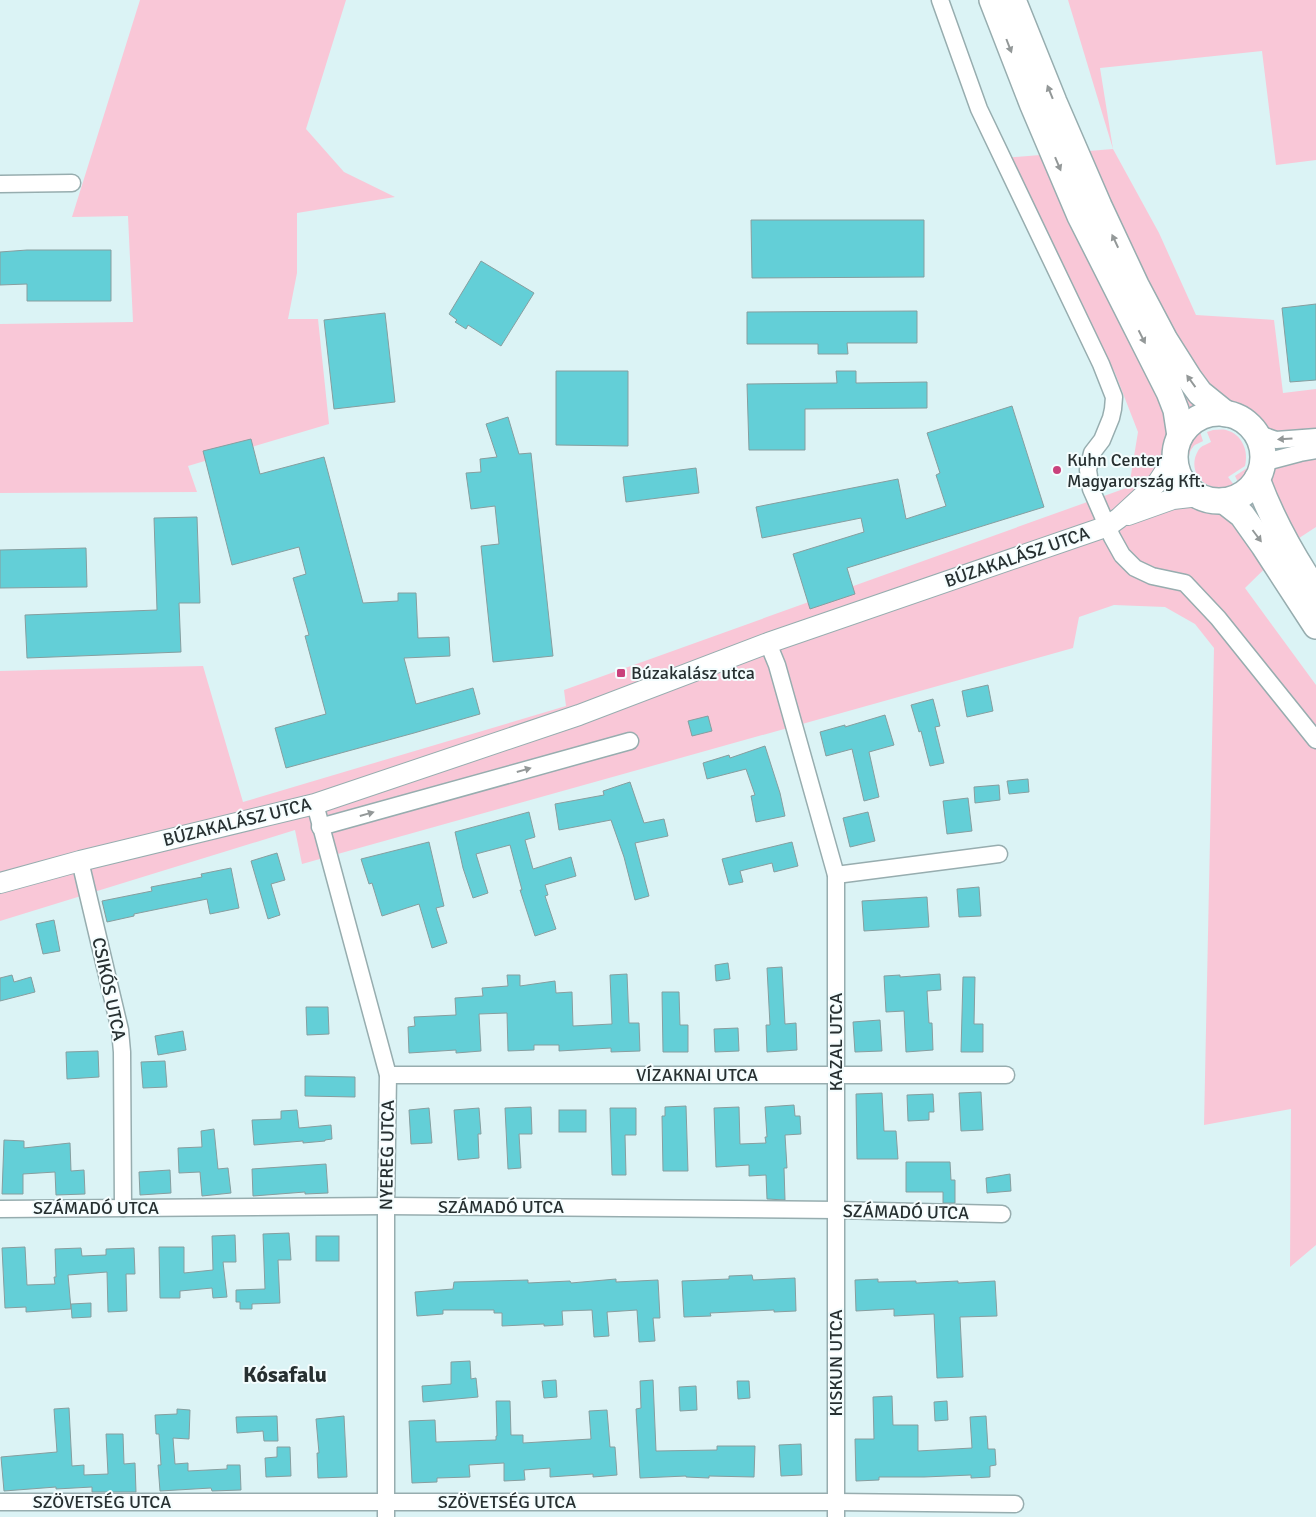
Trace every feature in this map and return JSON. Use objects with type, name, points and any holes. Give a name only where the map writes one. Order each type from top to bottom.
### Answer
[{"type":"main road","points":[[992,0],[1032,103],[1080,216],[1169,392],[1176,410],[1178,446],[1176,464],[1181,480],[1192,492],[1199,496],[1224,501],[1240,496],[1252,486],[1260,471]]},
{"type":"main road","points":[[1014,0],[1099,206],[1136,285],[1165,340],[1189,378],[1200,393],[1226,414]]},
{"type":"main road","points":[[1178,446],[1190,424],[1204,416],[1219,413],[1226,414],[1238,417],[1248,424],[1256,433],[1262,448],[1260,471],[1266,503],[1316,591]]},
{"type":"main road","points":[[1224,501],[1242,515],[1316,626]]},
{"type":"street","points":[[940,0],[979,110],[1101,364],[1114,397],[1111,418],[1102,440],[1092,453],[1088,470],[1091,489],[1113,522],[1122,555],[1135,568],[1152,576],[1185,583],[1206,604],[1316,740]]},
{"type":"street","points":[[0,184],[72,182]]},
{"type":"street","points":[[1256,433],[1276,440],[1316,437]]},
{"type":"street","name":"BÚZAKALÁSZ UTCA","points":[[1113,522],[1158,482],[1178,446]]},
{"type":"street","points":[[1260,471],[1300,453],[1316,450]]},
{"type":"street","name":"BÚZAKALÁSZ UTCA","points":[[0,883],[80,861],[315,804],[579,715],[768,643],[1113,522],[1173,498],[1199,496]]},
{"type":"street","name":"KAZAL UTCA","points":[[768,643],[777,665],[836,875],[836,1210]]},
{"type":"street","name":"BÚZAKALÁSZ UTCA","points":[[320,827],[630,740]]},
{"type":"street","name":"NYEREG UTCA","points":[[315,804],[388,1075],[386,1509]]},
{"type":"street","points":[[836,875],[999,854]]},
{"type":"street","name":"CSIKÓS UTCA","points":[[80,861],[120,1030],[122,1052],[123,1208]]},
{"type":"street","name":"VÍZAKNAI UTCA","points":[[388,1075],[1006,1075]]},
{"type":"street","name":"SZÁMADÓ UTCA","points":[[0,1209],[386,1206],[836,1210],[1002,1214]]},
{"type":"street","name":"KISKUN UTCA","points":[[836,1210],[836,1510]]},
{"type":"street","name":"SZÖVETSÉG UTCA","points":[[0,1502],[386,1509],[836,1510],[1015,1504]]},
{"type":"shaded area","points":[[140,0],[346,0],[306,129],[344,172],[395,197],[297,213],[297,273],[288,319],[318,319],[329,424],[188,466],[197,492],[0,493],[0,324],[133,322],[128,216],[72,217]]},
{"type":"shaded area","points":[[1068,0],[1316,0],[1316,160],[1276,165],[1262,51],[1100,68],[1113,149]]},
{"type":"shaded area","points":[[1113,149],[1159,233],[1196,315],[1274,320],[1283,393],[1316,389],[1316,527],[1290,544],[1245,588],[1316,685],[1316,1245],[1290,1267],[1291,1109],[1204,1125],[1214,648],[1195,624],[1165,607],[1114,605],[1079,617],[1073,648],[302,864],[295,830],[0,921],[0,671],[203,666],[243,802],[566,706],[564,690],[1129,487],[1138,432],[1115,373],[1003,158]],"holes":[[[1216,424],[1228,426],[1239,431],[1249,445],[1250,463],[1248,467],[1235,476],[1240,486],[1232,490],[1214,490],[1206,487],[1199,482],[1190,468],[1190,452],[1195,445],[1203,441],[1199,429]]]},
{"type":"shaded area","points":[[1213,430],[1232,432],[1240,439],[1245,449],[1245,466],[1228,477],[1234,485],[1219,488],[1212,486],[1206,484],[1196,473],[1194,466],[1195,458],[1199,449],[1211,442],[1207,432]]},
{"type":"building","points":[[751,220],[924,220],[924,277],[752,278]]},
{"type":"building","points":[[27,250],[111,250],[111,301],[27,301],[27,284],[0,285],[0,252]]},
{"type":"building","points":[[481,261],[534,293],[501,346],[468,325],[466,329],[455,322],[457,320],[449,314]]},
{"type":"building","points":[[1316,304],[1316,380],[1290,382],[1282,308]]},
{"type":"building","points":[[917,311],[917,343],[847,343],[848,354],[818,354],[818,344],[747,344],[747,312]]},
{"type":"building","points":[[385,313],[395,402],[334,409],[324,320]]},
{"type":"building","points":[[556,371],[628,371],[628,446],[556,445]]},
{"type":"building","points":[[836,371],[856,371],[856,383],[927,382],[927,408],[805,409],[805,450],[749,450],[747,384],[837,383]]},
{"type":"building","points":[[1012,406],[1044,507],[847,568],[855,594],[810,609],[793,554],[864,532],[861,518],[762,538],[756,507],[898,479],[906,519],[946,506],[936,475],[940,473],[927,433]]},
{"type":"building","points":[[508,417],[519,454],[531,453],[553,656],[493,662],[481,546],[499,544],[495,506],[471,509],[466,473],[481,472],[480,459],[497,457],[486,424]]},
{"type":"building","points":[[251,439],[260,474],[324,457],[363,603],[398,601],[398,593],[416,593],[418,638],[449,637],[450,656],[404,658],[416,704],[473,688],[480,714],[286,768],[275,728],[326,714],[305,636],[309,635],[293,578],[306,574],[299,547],[232,565],[203,451]]},
{"type":"building","points":[[696,468],[699,493],[626,502],[623,477]]},
{"type":"building","points":[[197,517],[200,603],[179,603],[181,652],[27,658],[25,615],[157,610],[154,518]]},
{"type":"building","points":[[86,548],[87,587],[0,588],[0,550]]},
{"type":"building","points":[[988,685],[993,711],[967,717],[962,691]]},
{"type":"building","points":[[933,699],[940,726],[935,727],[944,763],[930,766],[921,731],[919,732],[911,705]]},
{"type":"building","points":[[885,715],[894,745],[869,752],[879,797],[864,801],[852,749],[826,756],[820,732]]},
{"type":"building","points":[[708,716],[712,731],[692,736],[688,721]]},
{"type":"building","points":[[765,746],[780,793],[785,816],[756,822],[751,796],[755,795],[746,769],[707,779],[703,763],[729,755],[730,758]]},
{"type":"building","points":[[1028,779],[1029,792],[1009,794],[1007,781]]},
{"type":"building","points":[[630,782],[644,823],[664,819],[668,836],[635,843],[649,896],[635,900],[624,857],[611,820],[559,830],[555,804],[604,795],[603,791]]},
{"type":"building","points":[[999,785],[1000,800],[975,803],[974,787]]},
{"type":"building","points":[[968,798],[972,831],[947,834],[943,801]]},
{"type":"building","points":[[529,812],[535,837],[525,840],[533,869],[571,857],[576,876],[545,885],[548,895],[545,896],[556,929],[535,936],[520,890],[522,890],[510,845],[476,854],[488,893],[473,898],[463,868],[455,832]]},
{"type":"building","points":[[868,812],[875,841],[850,847],[843,818]]},
{"type":"building","points":[[429,842],[444,906],[436,908],[447,943],[432,948],[419,904],[382,916],[372,883],[369,884],[361,859]]},
{"type":"building","points":[[792,842],[798,866],[774,872],[772,863],[740,871],[743,882],[729,885],[722,859]]},
{"type":"building","points":[[277,853],[285,880],[271,884],[280,915],[268,919],[251,861]]},
{"type":"building","points":[[231,868],[239,908],[210,914],[207,899],[134,914],[134,916],[107,922],[102,901],[152,891],[151,887],[202,877],[201,874]]},
{"type":"building","points":[[979,887],[981,916],[959,917],[957,889]]},
{"type":"building","points":[[927,897],[929,927],[864,931],[862,901]]},
{"type":"building","points":[[54,920],[60,951],[43,954],[36,924]]},
{"type":"building","points":[[728,963],[730,979],[716,981],[715,965]]},
{"type":"building","points":[[782,967],[785,1024],[796,1023],[797,1050],[767,1052],[766,1025],[770,1025],[767,968]]},
{"type":"building","points":[[627,974],[629,1023],[639,1023],[640,1051],[611,1052],[611,1048],[559,1051],[559,1045],[534,1045],[534,1050],[508,1051],[507,1013],[479,1014],[481,1051],[456,1053],[456,1050],[409,1053],[408,1027],[415,1026],[414,1017],[456,1015],[455,998],[483,996],[482,988],[508,986],[507,975],[520,975],[520,986],[555,981],[556,993],[572,992],[573,1026],[612,1024],[610,975]]},
{"type":"building","points":[[940,974],[941,990],[927,991],[929,1023],[932,1023],[933,1050],[906,1052],[904,1011],[886,1012],[884,976],[900,975],[900,977]]},
{"type":"building","points":[[12,975],[14,982],[31,977],[35,992],[0,1001],[0,978]]},
{"type":"building","points":[[963,977],[975,977],[974,1024],[983,1024],[983,1052],[961,1052]]},
{"type":"building","points":[[662,992],[679,992],[680,1025],[688,1025],[688,1052],[663,1052]]},
{"type":"building","points":[[306,1007],[328,1007],[329,1034],[307,1035]]},
{"type":"building","points":[[880,1020],[882,1051],[855,1052],[853,1022]]},
{"type":"building","points":[[738,1028],[739,1051],[715,1052],[714,1029]]},
{"type":"building","points":[[183,1031],[186,1050],[158,1055],[155,1036]]},
{"type":"building","points":[[98,1051],[99,1077],[67,1079],[66,1052]]},
{"type":"building","points":[[165,1061],[167,1087],[143,1088],[141,1062]]},
{"type":"building","points":[[305,1076],[355,1077],[355,1097],[305,1096]]},
{"type":"building","points":[[981,1092],[983,1130],[961,1131],[959,1093]]},
{"type":"building","points":[[882,1093],[884,1131],[896,1131],[898,1159],[857,1159],[856,1094]]},
{"type":"building","points":[[933,1094],[934,1112],[929,1112],[929,1120],[908,1121],[907,1095]]},
{"type":"building","points":[[794,1105],[795,1116],[800,1116],[801,1134],[785,1135],[787,1168],[784,1168],[785,1200],[767,1199],[766,1175],[749,1176],[749,1165],[716,1167],[714,1108],[739,1107],[740,1144],[766,1143],[765,1107]]},
{"type":"building","points":[[686,1106],[688,1171],[663,1171],[662,1116],[665,1116],[665,1107]]},
{"type":"building","points":[[531,1107],[532,1134],[519,1134],[521,1168],[508,1169],[505,1108]]},
{"type":"building","points":[[429,1108],[432,1143],[411,1144],[409,1110]]},
{"type":"building","points":[[479,1108],[481,1134],[478,1134],[479,1158],[458,1160],[454,1110]]},
{"type":"building","points":[[610,1108],[636,1108],[636,1135],[625,1135],[626,1175],[612,1175]]},
{"type":"building","points":[[297,1110],[299,1128],[331,1125],[332,1139],[303,1143],[303,1141],[254,1145],[252,1120],[281,1119],[281,1111]]},
{"type":"building","points":[[559,1110],[586,1110],[586,1132],[559,1132]]},
{"type":"building","points":[[214,1129],[218,1169],[228,1168],[231,1193],[202,1196],[200,1172],[179,1173],[178,1148],[202,1147],[201,1131]]},
{"type":"building","points":[[4,1140],[24,1141],[24,1148],[70,1143],[71,1171],[84,1170],[85,1194],[56,1195],[55,1172],[23,1174],[23,1194],[2,1194]]},
{"type":"building","points":[[906,1162],[950,1162],[951,1180],[955,1180],[955,1203],[943,1203],[943,1192],[906,1192]]},
{"type":"building","points":[[326,1164],[328,1193],[305,1194],[305,1192],[253,1196],[252,1169]]},
{"type":"building","points":[[170,1170],[171,1193],[140,1195],[139,1172]]},
{"type":"building","points":[[1010,1174],[1011,1191],[987,1193],[986,1178]]},
{"type":"building","points":[[289,1233],[291,1260],[278,1260],[280,1303],[252,1304],[252,1309],[240,1309],[240,1302],[236,1302],[236,1290],[265,1289],[263,1234]]},
{"type":"building","points":[[235,1235],[236,1262],[223,1262],[227,1297],[213,1298],[212,1288],[180,1291],[180,1298],[160,1298],[159,1247],[184,1247],[184,1273],[213,1270],[212,1236]]},
{"type":"building","points":[[316,1236],[339,1236],[339,1261],[316,1261]]},
{"type":"building","points":[[25,1247],[27,1285],[55,1284],[55,1249],[81,1248],[82,1256],[106,1255],[106,1249],[134,1248],[135,1274],[126,1274],[127,1311],[108,1312],[107,1272],[68,1275],[71,1309],[26,1312],[26,1307],[5,1308],[2,1248]]},
{"type":"building","points":[[752,1275],[753,1280],[795,1278],[796,1311],[774,1312],[774,1310],[710,1313],[711,1316],[684,1317],[682,1281],[729,1279],[729,1276]]},
{"type":"building","points":[[616,1279],[616,1282],[658,1280],[660,1318],[653,1318],[655,1341],[639,1342],[637,1310],[607,1312],[609,1336],[594,1337],[592,1310],[562,1311],[563,1325],[544,1326],[544,1324],[502,1326],[502,1313],[494,1313],[494,1310],[443,1310],[443,1314],[417,1316],[415,1292],[453,1289],[454,1282],[528,1280],[528,1283],[570,1281],[571,1283]]},
{"type":"building","points":[[878,1279],[878,1282],[916,1281],[916,1283],[995,1281],[997,1316],[960,1317],[963,1377],[937,1378],[934,1314],[894,1316],[894,1309],[856,1311],[855,1280]]},
{"type":"building","points":[[91,1303],[91,1317],[72,1318],[71,1304]]},
{"type":"building","points":[[470,1361],[471,1379],[476,1378],[478,1397],[423,1402],[422,1386],[451,1384],[451,1362]]},
{"type":"building","points":[[556,1380],[557,1397],[544,1398],[542,1381]]},
{"type":"building","points":[[653,1380],[656,1451],[717,1450],[717,1446],[755,1446],[754,1477],[709,1476],[709,1478],[686,1476],[640,1478],[636,1409],[641,1408],[640,1381]]},
{"type":"building","points":[[737,1381],[749,1381],[750,1398],[738,1399]]},
{"type":"building","points":[[696,1386],[697,1410],[680,1411],[679,1387]]},
{"type":"building","points":[[892,1396],[893,1425],[918,1425],[918,1451],[972,1448],[970,1417],[986,1416],[988,1449],[995,1449],[996,1465],[990,1466],[990,1477],[971,1478],[971,1475],[879,1477],[879,1480],[856,1481],[855,1439],[874,1439],[873,1397]]},
{"type":"building","points":[[496,1401],[510,1401],[511,1435],[523,1435],[523,1443],[591,1439],[589,1411],[607,1410],[610,1447],[615,1447],[617,1475],[593,1477],[593,1474],[550,1477],[550,1468],[524,1470],[525,1480],[504,1481],[504,1463],[469,1465],[470,1477],[437,1478],[437,1482],[412,1483],[409,1421],[435,1420],[436,1442],[496,1440]]},
{"type":"building","points":[[947,1401],[948,1420],[935,1421],[934,1402]]},
{"type":"building","points":[[69,1408],[72,1466],[84,1465],[84,1475],[108,1474],[106,1434],[123,1434],[124,1464],[135,1463],[136,1492],[92,1492],[92,1487],[56,1489],[56,1487],[4,1491],[1,1457],[57,1452],[54,1409]]},
{"type":"building","points":[[177,1409],[190,1410],[189,1439],[173,1438],[175,1464],[188,1463],[188,1471],[227,1469],[227,1465],[240,1465],[241,1490],[212,1491],[211,1488],[160,1491],[158,1465],[161,1465],[159,1434],[156,1434],[155,1415],[177,1414]]},
{"type":"building","points":[[277,1416],[278,1441],[264,1441],[263,1431],[237,1433],[236,1417]]},
{"type":"building","points":[[344,1416],[347,1477],[318,1478],[317,1453],[319,1453],[316,1419]]},
{"type":"building","points":[[801,1444],[802,1475],[781,1476],[779,1445]]},
{"type":"building","points":[[277,1447],[290,1447],[291,1476],[266,1477],[265,1458],[277,1457]]},
{"type":"place","name":"Kuhn Center Magyarország Kft.","points":[[1057,470]]},
{"type":"place","name":"Búzakalász utca","points":[[621,673]]},
{"type":"district","name":"Kósafalu","points":[[285,1374]]}]
